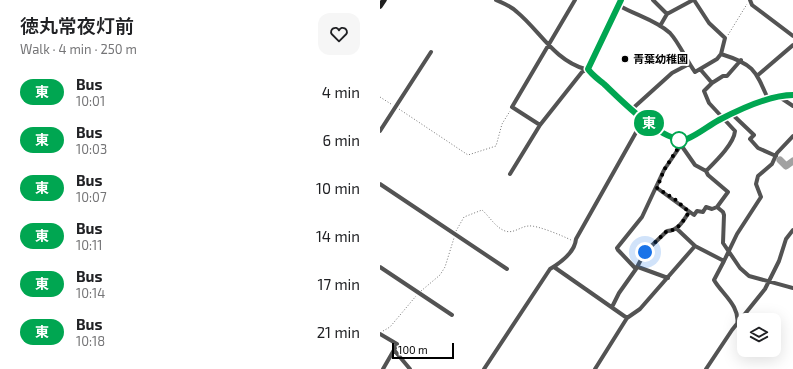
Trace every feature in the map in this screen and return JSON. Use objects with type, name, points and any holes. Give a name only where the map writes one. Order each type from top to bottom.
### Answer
[{"type":"main road","points":[[380,6],[384,0]]},
{"type":"street","points":[[496,0],[519,13],[548,45],[565,59],[586,69],[643,120],[681,143],[695,165],[706,171],[728,192],[717,208]]},
{"type":"street","points":[[540,125],[512,107],[575,0]]},
{"type":"street","points":[[510,174],[540,125],[586,69],[621,0]]},
{"type":"street","points":[[653,0],[668,14]]},
{"type":"street","points":[[618,5],[660,26],[670,34],[695,72],[717,59],[721,54],[726,39],[709,24],[694,0],[668,14],[660,26]]},
{"type":"street","points":[[750,0],[752,5],[793,36]]},
{"type":"street","points":[[758,75],[793,45]]},
{"type":"street","points":[[380,131],[431,52]]},
{"type":"street","points":[[721,54],[741,60],[758,75],[768,99]]},
{"type":"street","points":[[706,171],[724,151],[734,135],[733,128],[710,103],[704,91],[712,83],[723,76],[727,76],[741,60]]},
{"type":"street","points":[[631,110],[672,73],[689,64]]},
{"type":"street","points":[[700,70],[712,83]]},
{"type":"street","points":[[780,95],[781,98],[793,106]]},
{"type":"street","points":[[668,278],[637,268],[617,248],[642,217],[667,164],[681,143],[724,119],[768,99],[780,95],[793,95]]},
{"type":"street","points":[[734,115],[754,135],[750,139],[758,148],[776,156]]},
{"type":"street","points":[[484,369],[550,270],[565,258],[576,242],[643,120]]},
{"type":"street","points":[[737,316],[729,297],[714,280],[737,234],[761,197],[756,184],[758,176],[772,164],[776,156],[793,136]]},
{"type":"street","points":[[380,184],[507,268]]},
{"type":"street","points":[[657,188],[676,200],[694,215],[697,211],[702,212],[706,207],[712,209],[717,208],[724,213],[722,240],[740,268],[749,276],[793,288]]},
{"type":"street","points":[[612,307],[619,293],[637,268],[645,252],[667,231],[676,228],[689,212]]},
{"type":"street","points":[[676,228],[696,246],[724,261]]},
{"type":"street","points":[[746,313],[770,282],[786,239],[793,230]]},
{"type":"street","points":[[595,369],[627,318],[640,309],[696,246]]},
{"type":"street","points":[[380,267],[452,315]]},
{"type":"street","points":[[554,267],[627,318]]},
{"type":"street","points":[[706,369],[737,325]]},
{"type":"street","points":[[380,334],[397,344],[382,369]]},
{"type":"street","points":[[394,350],[410,369]]},
{"type":"path","points":[[726,39],[750,0]]},
{"type":"path","points":[[380,97],[468,154],[496,146],[502,124],[512,107]]},
{"type":"path","points":[[380,334],[390,327],[431,281],[439,277],[443,271],[455,234],[464,217],[482,210],[498,227],[506,231],[514,232],[524,227],[533,226],[576,242]]},
{"type":"waterway","points":[[780,160],[786,166],[793,161]]},
{"type":"bus line","name":"東","points":[[621,0],[589,63],[588,69],[591,74],[603,83],[643,120],[672,137],[681,140],[687,139],[695,136],[721,119],[768,99],[780,95],[793,95]]},
{"type":"place","name":"青葉幼稚園","points":[[625,59]]},
{"type":"route","points":[[645,252],[667,231],[672,231],[680,225],[685,220],[689,212],[676,200],[657,188],[664,170],[680,145],[681,140],[679,140]]}]
